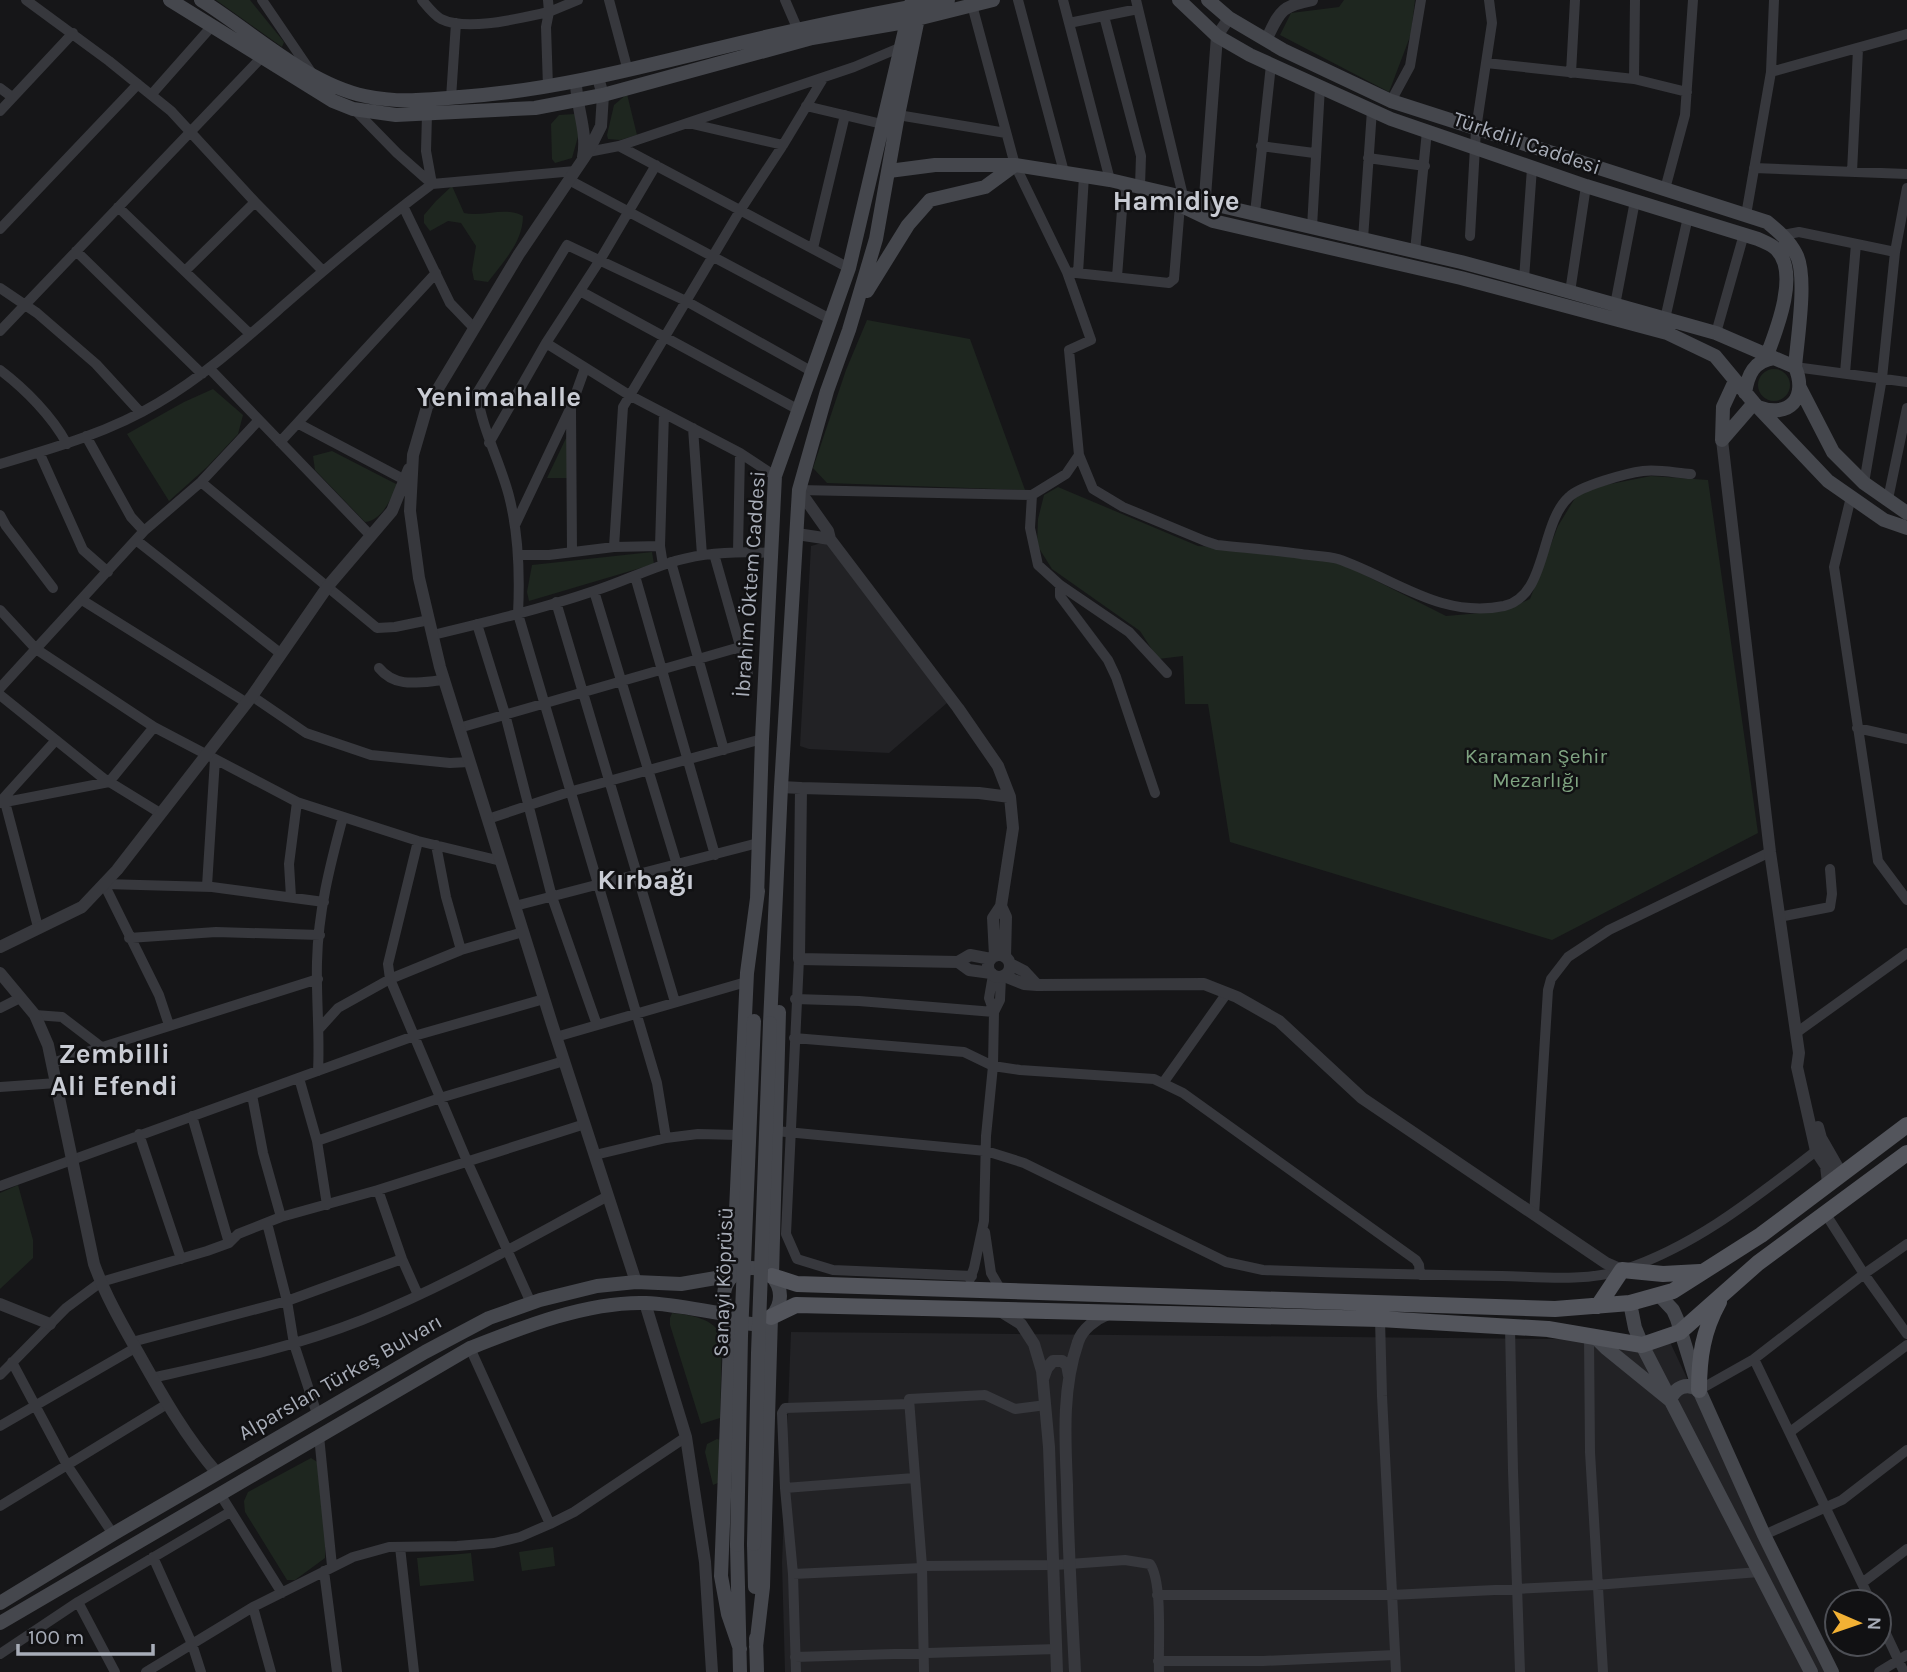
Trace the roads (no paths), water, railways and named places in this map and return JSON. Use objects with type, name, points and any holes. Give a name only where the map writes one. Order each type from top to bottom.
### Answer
[{"type":"main road","points":[[201,0],[334,86],[365,96],[402,102],[509,94],[598,78],[797,30],[915,9],[972,5],[993,0]]},
{"type":"main road","points":[[173,1],[333,101],[354,109],[396,115],[535,108],[576,101],[948,0]]},
{"type":"main road","name":"Türkdili Caddesi","points":[[1178,0],[1217,36],[1271,65],[1371,110],[1586,186],[1744,234],[1777,250],[1786,268],[1787,289],[1771,356]]},
{"type":"main road","name":"Türkdili Caddesi","points":[[1208,0],[1229,18],[1283,50],[1391,101],[1767,222],[1783,235]]},
{"type":"main road","name":"İbrahim Öktem Caddesi","points":[[754,1021],[761,739],[775,476],[849,268],[900,48],[915,9]]},
{"type":"main road","name":"İbrahim Öktem Caddesi","points":[[770,1023],[799,490],[827,391],[849,330],[876,239],[915,9]]},
{"type":"main road","points":[[889,171],[935,165],[1015,165],[1117,181],[1140,186],[1189,207],[1213,221],[1461,278],[1667,333],[1715,356],[1752,401],[1828,481],[1884,520],[1907,528]]},
{"type":"main road","points":[[849,330],[870,283],[908,225],[930,201],[985,187],[1015,165]]},
{"type":"main road","points":[[1189,207],[1203,201],[1524,279],[1716,333],[1795,367]]},
{"type":"main road","points":[[1783,235],[1798,256],[1802,277],[1795,367],[1800,388],[1833,452],[1864,483],[1907,513]]},
{"type":"main road","points":[[1722,440],[1752,401],[1750,373],[1761,361],[1771,356]]},
{"type":"main road","points":[[1722,440],[1723,407],[1735,381]]},
{"type":"main road","points":[[1752,401],[1769,411],[1786,409],[1793,404],[1800,388]]},
{"type":"main road","points":[[775,476],[799,490]]},
{"type":"main road","points":[[772,529],[797,534]]},
{"type":"main road","points":[[758,891],[746,982],[733,1275],[724,1290],[726,1308],[738,1321],[755,1324],[796,1305],[1380,1319],[1548,1329],[1642,1345],[1680,1332],[1726,1290],[1907,1153]]},
{"type":"main road","points":[[772,1276],[783,1132],[780,971],[775,897]]},
{"type":"main road","name":"Sanayi Köprüsü","points":[[740,1650],[737,1545],[741,1336],[754,1021]]},
{"type":"main road","name":"Sanayi Köprüsü","points":[[756,1647],[754,1544],[758,1353],[770,1023]]},
{"type":"main road","points":[[772,1276],[797,1284],[1002,1292],[1555,1309],[1630,1303],[1673,1291],[1705,1272],[1761,1235],[1907,1125]]},
{"type":"main road","points":[[733,1275],[749,1268],[765,1271],[778,1284],[780,1301],[771,1317],[764,1587],[756,1647],[757,1672]]},
{"type":"main road","points":[[1622,1270],[1662,1274],[1705,1272]]},
{"type":"main road","points":[[1622,1270],[1660,1296],[1673,1310],[1699,1390],[1764,1535],[1832,1672]]},
{"type":"main road","points":[[1622,1270],[1635,1328],[1642,1345],[1811,1672]]},
{"type":"main road","points":[[1598,1306],[1622,1270]]},
{"type":"main road","name":"Alparslan Türkeş Bulvarı","points":[[0,1603],[456,1333],[531,1303],[597,1286],[636,1282],[681,1284],[733,1275]]},
{"type":"main road","points":[[680,1308],[687,1304],[692,1296],[681,1284]]},
{"type":"main road","points":[[796,1305],[790,1296],[797,1284]]},
{"type":"main road","points":[[1699,1390],[1703,1336],[1726,1290]]},
{"type":"main road","name":"Alparslan Türkeş Bulvarı","points":[[0,1623],[470,1348],[533,1324],[598,1308],[645,1303],[731,1315]]},
{"type":"main road","points":[[731,1315],[721,1576],[728,1614],[740,1650],[740,1672]]},
{"type":"main road","points":[[1593,1338],[1670,1400]]},
{"type":"main road","points":[[1670,1400],[1673,1393],[1683,1386],[1692,1386],[1699,1390]]},
{"type":"street","points":[[26,0],[73,33],[171,111],[323,271]]},
{"type":"street","points":[[262,0],[311,73]]},
{"type":"street","points":[[548,0],[549,12],[545,26],[548,87]]},
{"type":"street","points":[[427,1],[439,18],[456,23],[505,22],[549,12],[578,0]]},
{"type":"street","points":[[609,0],[628,71]]},
{"type":"street","points":[[785,0],[797,30]]},
{"type":"street","points":[[1018,0],[1064,172]]},
{"type":"street","points":[[1063,0],[1117,181],[1117,277]]},
{"type":"street","points":[[1266,40],[1279,14],[1290,4],[1312,0]]},
{"type":"street","points":[[1391,101],[1410,66],[1421,0]]},
{"type":"street","points":[[1470,236],[1476,129],[1492,23],[1489,0]]},
{"type":"street","points":[[1571,73],[1574,0]]},
{"type":"street","points":[[1634,79],[1635,0]]},
{"type":"street","points":[[1665,189],[1685,115],[1693,0]]},
{"type":"street","points":[[1746,215],[1771,72],[1774,0]]},
{"type":"street","points":[[972,5],[1015,165],[1067,272],[1091,340],[1069,350],[1079,455],[1093,489],[1123,507],[1217,545],[1337,559],[1398,588],[1441,604],[1493,607],[1524,597],[1535,576],[1557,512],[1576,491],[1644,471],[1691,474]]},
{"type":"street","points":[[1067,272],[1168,283],[1174,279],[1189,207],[1137,5],[1104,16],[1069,23]]},
{"type":"street","points":[[1104,16],[1141,156],[1140,186]]},
{"type":"street","points":[[1189,207],[1203,201],[1217,36],[1229,18]]},
{"type":"street","points":[[451,98],[456,23]]},
{"type":"street","points":[[151,95],[212,26]]},
{"type":"street","points":[[0,111],[73,33]]},
{"type":"street","points":[[1771,72],[1907,34]]},
{"type":"street","points":[[0,464],[86,436],[158,404],[206,371],[323,271],[432,184],[579,166],[619,146],[824,77],[900,48]]},
{"type":"street","points":[[1852,172],[1858,48]]},
{"type":"street","points":[[0,331],[261,58]]},
{"type":"street","points":[[1486,63],[1634,79],[1687,92]]},
{"type":"street","points":[[1255,213],[1271,65]]},
{"type":"street","points":[[614,547],[623,407],[741,209],[824,77]]},
{"type":"street","points":[[0,947],[82,907],[104,884],[160,813],[210,757],[328,586],[392,511],[405,480],[427,407],[519,254],[579,166],[601,126],[603,95],[598,78]]},
{"type":"street","points":[[576,82],[576,101],[584,137],[579,166]]},
{"type":"street","points":[[0,229],[138,84]]},
{"type":"street","points":[[1312,227],[1314,153],[1320,87]]},
{"type":"street","points":[[0,88],[12,97]]},
{"type":"street","points":[[806,106],[882,124]]},
{"type":"street","points":[[354,109],[432,184]]},
{"type":"street","points":[[1363,239],[1371,110]]},
{"type":"street","points":[[427,114],[426,151],[432,184]]},
{"type":"street","points":[[813,248],[845,115]]},
{"type":"street","points":[[898,115],[1006,133]]},
{"type":"street","points":[[688,123],[783,145]]},
{"type":"street","points":[[1415,251],[1427,131]]},
{"type":"street","points":[[619,146],[849,268]]},
{"type":"street","points":[[1261,146],[1314,153]]},
{"type":"street","points":[[1368,158],[1425,166]]},
{"type":"street","points":[[489,443],[546,344],[656,165]]},
{"type":"street","points":[[579,166],[628,213],[830,319]]},
{"type":"street","points":[[1524,279],[1532,167]]},
{"type":"street","points":[[1754,168],[1907,174]]},
{"type":"street","points":[[1078,273],[1084,176]]},
{"type":"street","points":[[1570,292],[1586,186]]},
{"type":"street","points":[[1864,483],[1882,378],[1895,252],[1907,188]]},
{"type":"street","points":[[1615,304],[1635,201]]},
{"type":"street","points":[[186,271],[255,202]]},
{"type":"street","points":[[403,206],[450,303],[474,328]]},
{"type":"street","points":[[118,207],[250,334]]},
{"type":"street","points":[[1665,318],[1688,217]]},
{"type":"street","points":[[1783,235],[1799,232],[1895,252]]},
{"type":"street","points":[[1716,333],[1744,234]]},
{"type":"street","points":[[1845,373],[1856,244]]},
{"type":"street","points":[[666,1138],[657,1083],[518,614],[519,555],[515,525],[509,494],[481,418],[477,393],[567,245],[686,301],[811,371]]},
{"type":"street","points":[[76,251],[280,442],[370,535]]},
{"type":"street","points":[[280,442],[436,274]]},
{"type":"street","points":[[0,288],[37,313],[96,364],[140,412]]},
{"type":"street","points":[[580,291],[797,409]]},
{"type":"street","points":[[546,344],[629,395],[740,453],[775,476]]},
{"type":"street","points":[[1795,367],[1907,382]]},
{"type":"street","points":[[515,525],[571,407],[586,368]]},
{"type":"street","points":[[0,370],[61,432],[67,443]]},
{"type":"street","points":[[1882,378],[1907,376]]},
{"type":"street","points":[[571,407],[572,552]]},
{"type":"street","points":[[1888,499],[1907,408]]},
{"type":"street","points":[[664,413],[660,546],[698,660],[724,750]]},
{"type":"street","points":[[0,688],[144,531],[201,482],[258,421]]},
{"type":"street","points":[[299,424],[405,480]]},
{"type":"street","points":[[693,428],[702,555]]},
{"type":"street","points":[[86,436],[131,517],[144,531]]},
{"type":"street","points":[[1722,440],[1770,852],[1799,1053],[1821,1138],[1835,1178]]},
{"type":"street","points":[[38,452],[83,550],[108,572]]},
{"type":"street","points":[[738,551],[740,453]]},
{"type":"street","points":[[413,455],[410,511],[418,578],[444,680],[636,1282]]},
{"type":"street","points":[[799,490],[1032,495],[1066,474],[1079,455]]},
{"type":"street","points":[[201,482],[377,628],[429,620]]},
{"type":"street","points":[[799,490],[828,531],[830,539],[958,708],[998,766],[1010,797],[1013,828],[1001,906],[993,918],[999,967],[989,998],[994,1012],[993,1066],[985,1152],[984,1221],[991,1273],[1002,1292]]},
{"type":"street","points":[[1032,495],[1029,508],[1032,547],[1038,565],[1060,586],[1129,632],[1167,673]]},
{"type":"street","points":[[1851,497],[1834,567],[1878,861],[1907,900]]},
{"type":"street","points":[[0,514],[3,530],[54,588]]},
{"type":"street","points":[[797,534],[830,539]]},
{"type":"street","points":[[136,540],[281,653]]},
{"type":"street","points":[[519,555],[660,546]]},
{"type":"street","points":[[433,635],[594,592],[667,564],[702,555],[738,551],[771,553]]},
{"type":"street","points":[[714,554],[748,674]]},
{"type":"street","points":[[635,576],[715,855]]},
{"type":"street","points":[[1060,586],[1060,596],[1108,660],[1116,677],[1155,793]]},
{"type":"street","points":[[594,592],[677,865]]},
{"type":"street","points":[[82,600],[306,733],[371,755],[427,762],[469,762]]},
{"type":"street","points":[[556,602],[675,1002]]},
{"type":"street","points":[[0,610],[36,649],[154,727],[297,802],[418,841],[501,861]]},
{"type":"street","points":[[477,624],[505,714],[552,897],[597,1025]]},
{"type":"street","points":[[459,728],[740,647]]},
{"type":"street","points":[[379,668],[398,683],[444,680]]},
{"type":"street","points":[[0,695],[109,782],[160,813]]},
{"type":"street","points":[[2,802],[109,782],[154,727]]},
{"type":"street","points":[[1857,728],[1907,739]]},
{"type":"street","points":[[488,819],[569,792],[761,739]]},
{"type":"street","points":[[2,802],[56,740]]},
{"type":"street","points":[[207,886],[210,757]]},
{"type":"street","points":[[781,787],[979,793],[1010,797]]},
{"type":"street","points":[[801,788],[799,959],[794,1038],[783,1132],[786,1234],[797,1259],[832,1270],[972,1276]]},
{"type":"street","points":[[2,802],[38,927]]},
{"type":"street","points":[[290,897],[289,864],[297,802]]},
{"type":"street","points":[[318,1070],[320,935],[326,881],[343,817]]},
{"type":"street","points":[[418,841],[388,964],[390,979],[531,1303]]},
{"type":"street","points":[[515,906],[758,844]]},
{"type":"street","points":[[436,845],[446,897],[461,950]]},
{"type":"street","points":[[1534,1215],[1548,990],[1557,969],[1568,957],[1609,930],[1770,852]]},
{"type":"street","points":[[1779,917],[1830,907],[1830,869]]},
{"type":"street","points":[[104,884],[207,886],[324,902]]},
{"type":"street","points":[[104,884],[159,995],[169,1025]]},
{"type":"street","points":[[129,938],[216,932],[320,935]]},
{"type":"street","points":[[320,1028],[338,1009],[390,979],[461,950],[523,932]]},
{"type":"street","points":[[1796,1033],[1907,953]]},
{"type":"street","points":[[799,959],[958,962],[970,955],[999,967],[1024,971],[1037,985],[1204,984],[1227,993],[1279,1021],[1362,1098],[1606,1264],[1622,1270]]},
{"type":"street","points":[[0,973],[34,1015],[48,1045],[94,1264],[106,1297],[167,1404],[194,1446],[217,1473]]},
{"type":"street","points":[[52,1063],[318,979]]},
{"type":"street","points":[[556,1037],[746,982]]},
{"type":"street","points":[[1163,1083],[1227,993]]},
{"type":"street","points":[[0,1008],[20,998]]},
{"type":"street","points":[[0,1186],[414,1036],[544,999]]},
{"type":"street","points":[[795,999],[859,1000],[994,1012]]},
{"type":"street","points":[[34,1015],[62,1017],[100,1046]]},
{"type":"street","points":[[794,1038],[964,1052],[993,1066],[1154,1079],[1183,1093],[1416,1260],[1420,1275]]},
{"type":"street","points":[[1799,1053],[1797,1067],[1816,1151],[1835,1178]]},
{"type":"street","points":[[317,1141],[440,1098],[564,1061]]},
{"type":"street","points":[[299,1078],[317,1141],[327,1205]]},
{"type":"street","points":[[0,1087],[57,1083]]},
{"type":"street","points":[[252,1095],[263,1153],[281,1217]]},
{"type":"street","points":[[192,1116],[229,1243]]},
{"type":"street","points":[[0,1375],[66,1308],[101,1282],[229,1243],[238,1234],[281,1217],[378,1190],[584,1124]]},
{"type":"street","points":[[783,1132],[985,1152],[1024,1163],[1226,1262],[1245,1268],[1420,1275],[1594,1277],[1622,1270],[1668,1253],[1727,1217],[1816,1151]]},
{"type":"street","points":[[139,1134],[181,1259]]},
{"type":"street","points":[[595,1155],[666,1138],[698,1134],[739,1135]]},
{"type":"street","points":[[378,1190],[401,1259],[418,1295]]},
{"type":"street","points":[[152,1378],[294,1344],[360,1321],[418,1295],[608,1196]]},
{"type":"street","points":[[1825,1213],[1907,1334]]},
{"type":"street","points":[[959,1290],[972,1276],[984,1221]]},
{"type":"street","points":[[267,1223],[287,1301],[294,1344],[317,1414]]},
{"type":"street","points":[[1699,1390],[1754,1359],[1907,1244]]},
{"type":"street","points":[[0,1426],[134,1345],[287,1301],[401,1259]]},
{"type":"street","points":[[645,1303],[686,1437],[705,1562],[712,1672]]},
{"type":"street","points":[[0,1304],[50,1324]]},
{"type":"street","points":[[1000,1311],[1021,1324],[1034,1344],[1043,1379],[1055,1564],[1057,1672]]},
{"type":"street","points":[[1075,1672],[1065,1415],[1069,1377],[1078,1339],[1091,1324],[1110,1313]]},
{"type":"street","points":[[1380,1319],[1396,1672]]},
{"type":"street","points":[[1510,1327],[1520,1672]]},
{"type":"street","points":[[1593,1338],[1590,1452],[1603,1672]]},
{"type":"street","points":[[1790,1432],[1907,1345]]},
{"type":"street","points":[[470,1348],[550,1524]]},
{"type":"street","points":[[1754,1359],[1864,1588]]},
{"type":"street","points":[[1043,1379],[1053,1361],[1062,1361],[1067,1365],[1069,1377]]},
{"type":"street","points":[[12,1362],[67,1465],[113,1534]]},
{"type":"street","points":[[924,1672],[922,1567],[909,1399],[972,1394],[985,1395],[1015,1409],[1045,1405]]},
{"type":"street","points":[[0,1506],[167,1404]]},
{"type":"street","points":[[796,1672],[793,1574],[781,1423],[785,1408],[909,1404]]},
{"type":"street","points":[[319,1436],[337,1672]]},
{"type":"street","points":[[146,1672],[253,1607],[353,1557],[389,1547],[457,1546],[494,1542],[520,1536],[550,1524],[574,1512],[686,1437]]},
{"type":"street","points":[[1764,1535],[1842,1500],[1907,1450]]},
{"type":"street","points":[[785,1488],[914,1478]]},
{"type":"street","points":[[220,1494],[282,1592]]},
{"type":"street","points":[[0,1654],[78,1602],[230,1512]]},
{"type":"street","points":[[400,1547],[414,1672]]},
{"type":"street","points":[[1862,1583],[1907,1549]]},
{"type":"street","points":[[153,1557],[192,1644],[201,1672]]},
{"type":"street","points":[[793,1574],[1125,1560],[1150,1564],[1156,1571],[1159,1667],[1395,1655]]},
{"type":"street","points":[[1157,1595],[1391,1595],[1596,1585],[1759,1573]]},
{"type":"street","points":[[78,1602],[115,1672]]},
{"type":"street","points":[[253,1607],[271,1672]]},
{"type":"street","points":[[1893,1642],[1903,1658],[1904,1672]]},
{"type":"street","points":[[795,1657],[1057,1649]]},
{"type":"street","points":[[1879,1672],[1903,1658]]},
{"type":"district","name":"Hamidiye","points":[[1176,200]]},
{"type":"district","name":"Yenimahalle","points":[[499,396]]},
{"type":"district","name":"Kırbağı","points":[[646,879]]},
{"type":"district","name":"Zembilli Ali Efendi","points":[[114,1069]]},
{"type":"park label","name":"Karaman Şehir Mezarlığı","points":[[1536,768]]}]
